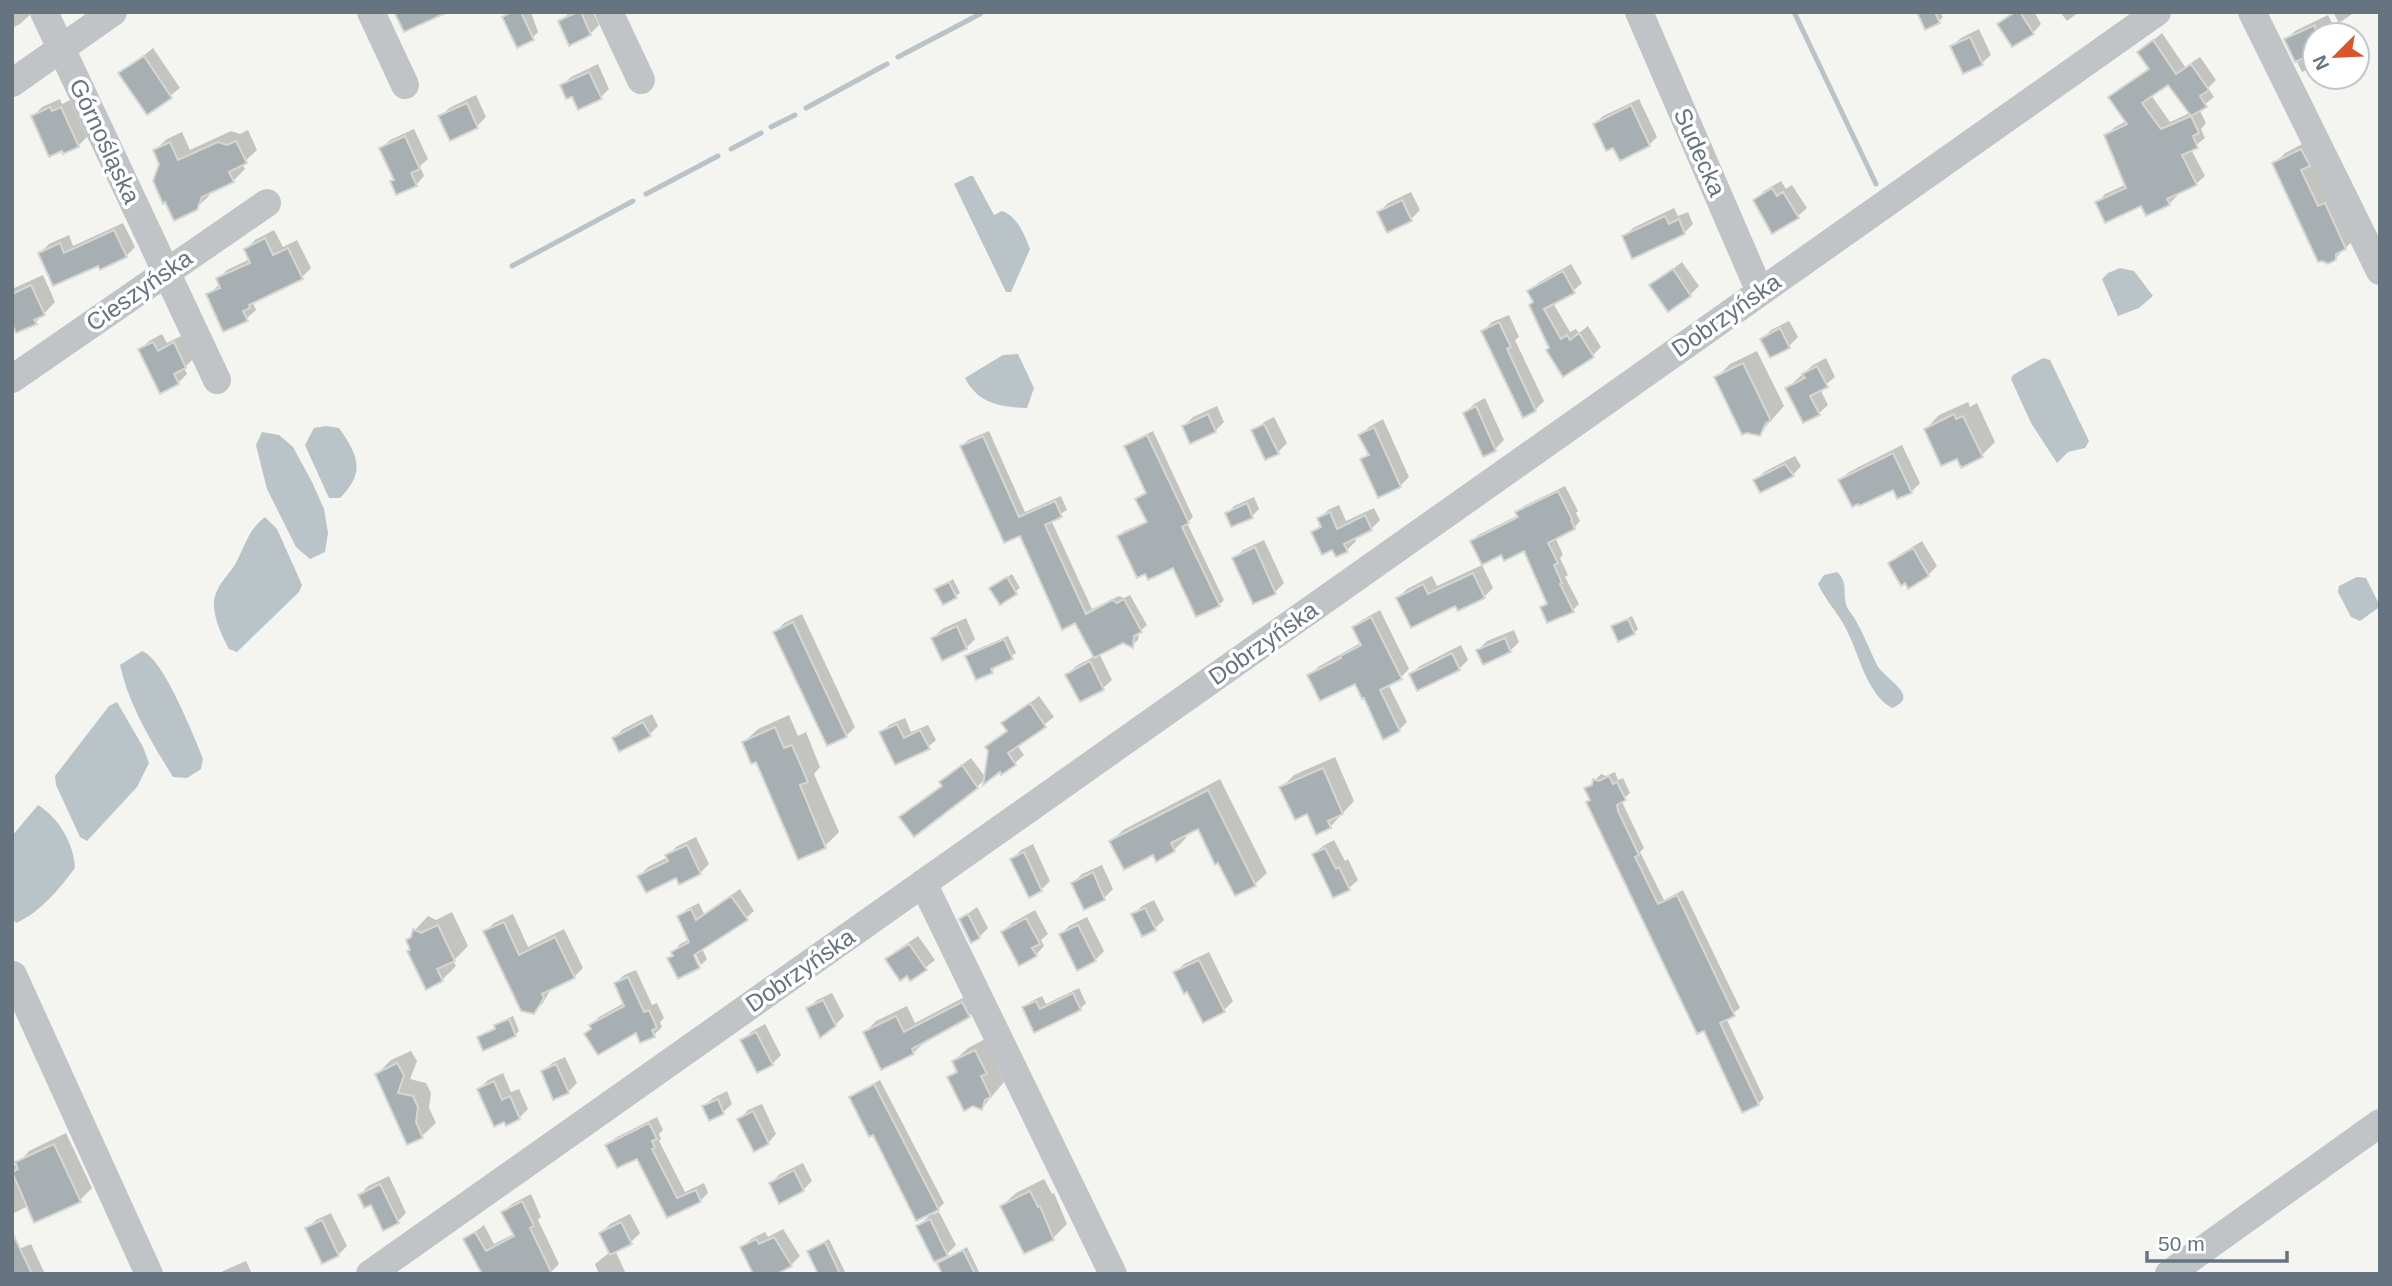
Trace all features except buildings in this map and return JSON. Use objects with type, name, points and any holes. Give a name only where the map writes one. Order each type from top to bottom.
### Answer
[{"type":"street","name":"Górnośląska","points":[[44,12],[217,380]]},
{"type":"street","points":[[12,83],[113,12]]},
{"type":"street","points":[[371,12],[405,85]]},
{"type":"street","points":[[609,12],[641,80]]},
{"type":"street","name":"Sudecka","points":[[1639,12],[1760,292]]},
{"type":"street","points":[[2252,12],[2380,271]]},
{"type":"street","name":"Dobrzyńska","points":[[370,1274],[1760,292],[2141,17]]},
{"type":"street","name":"Cieszyńska","points":[[12,379],[267,203]]},
{"type":"street","points":[[923,883],[1113,1274]]},
{"type":"street","points":[[13,975],[149,1274]]},
{"type":"street","points":[[2169,1274],[2380,1123]]},
{"type":"shaded area","points":[[973,176],[994,215],[1002,211],[1016,222],[1030,249],[1011,292],[1006,292],[954,184]]},
{"type":"shaded area","points":[[2120,268],[2134,271],[2153,296],[2139,308],[2118,316],[2102,279]]},
{"type":"shaded area","points":[[1018,354],[1034,388],[1027,408],[1008,407],[991,402],[983,399],[970,387],[965,378],[1003,355]]},
{"type":"shaded area","points":[[2043,358],[2050,360],[2089,441],[2085,448],[2068,452],[2057,463],[2031,423],[2011,379],[2013,375]]},
{"type":"shaded area","points":[[314,428],[339,428],[355,455],[356,472],[340,498],[329,498],[305,445]]},
{"type":"shaded area","points":[[262,432],[279,435],[293,447],[324,509],[328,533],[325,552],[310,559],[296,547],[267,489],[256,445]]},
{"type":"shaded area","points":[[265,517],[277,529],[302,585],[299,592],[237,652],[229,649],[219,629],[215,598],[251,533]]},
{"type":"shaded area","points":[[1837,572],[1843,580],[1847,607],[1877,665],[1902,693],[1900,703],[1892,708],[1875,692],[1869,682],[1844,625],[1818,584],[1824,575]]},
{"type":"shaded area","points":[[2357,577],[2366,578],[2379,604],[2378,608],[2360,621],[2351,617],[2338,592],[2339,586]]},
{"type":"shaded area","points":[[142,651],[151,657],[168,682],[203,758],[201,769],[187,778],[173,777],[149,737],[129,695],[120,665]]},
{"type":"shaded area","points":[[117,702],[143,747],[149,763],[137,787],[87,841],[80,837],[56,785],[55,776],[109,706]]},
{"type":"shaded area","points":[[38,805],[53,817],[64,832],[72,850],[75,868],[41,906],[16,923],[12,918],[12,836]]},
{"type":"waterway","points":[[1794,12],[1876,184]]},
{"type":"waterway","points":[[898,57],[980,14]]},
{"type":"waterway","points":[[806,108],[887,64]]},
{"type":"waterway","points":[[771,127],[795,115]]},
{"type":"waterway","points":[[731,149],[761,133]]},
{"type":"waterway","points":[[646,194],[718,156]]},
{"type":"waterway","points":[[512,266],[633,201]]}]
